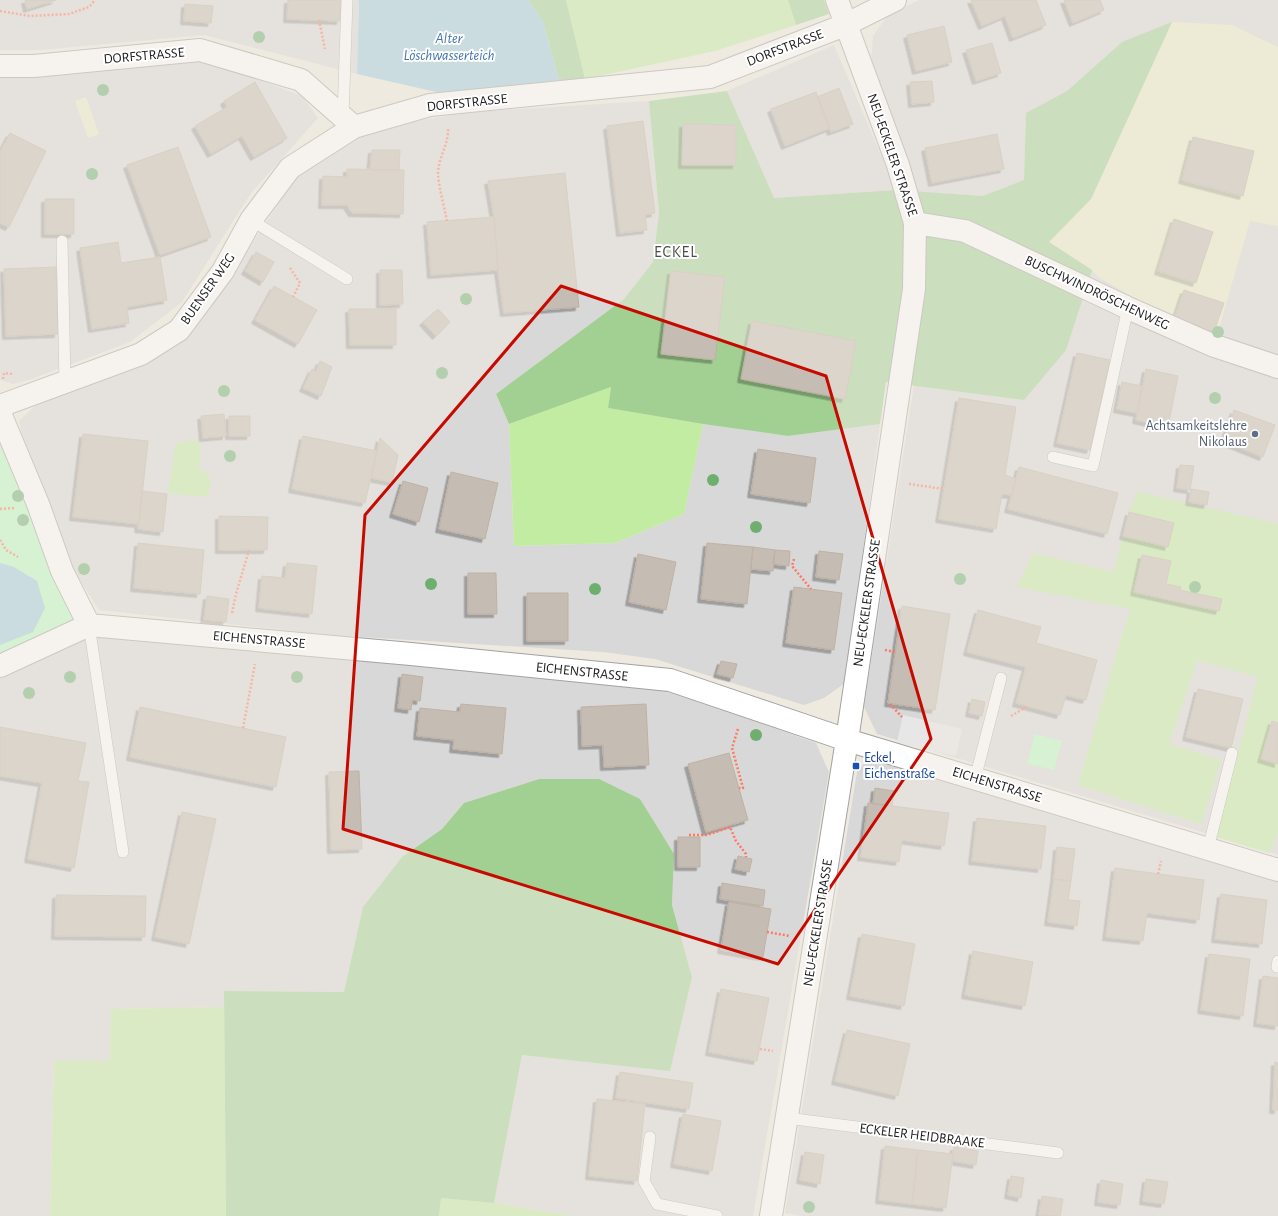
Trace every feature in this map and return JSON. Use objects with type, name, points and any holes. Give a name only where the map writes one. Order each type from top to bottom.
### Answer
[{"type":"street","name":"NEU-ECKELER STRASSE","points":[[771,1216],[847,740],[914,289],[915,223],[898,165],[836,0]]},
{"type":"street","name":"DORFSTRASSE","points":[[0,66],[34,66],[200,50],[301,80],[348,122],[430,105],[710,77],[845,25],[896,0]]},
{"type":"street","name":"BUENSER WEG","points":[[0,406],[141,354],[179,330],[223,271],[251,220],[290,168],[348,122]]},
{"type":"street","name":"BUSCHWINDRÖSCHENWEG","points":[[915,223],[964,231],[1128,308],[1212,345],[1278,367]]},
{"type":"street","points":[[0,413],[38,504],[62,572],[89,625],[0,666]]},
{"type":"street","name":"EICHENSTRASSE","points":[[89,625],[411,654],[670,680],[847,740],[1208,849],[1277,867]]},
{"type":"lane","points":[[347,0],[348,122]]},
{"type":"lane","points":[[251,220],[347,279]]},
{"type":"lane","points":[[62,241],[65,382]]},
{"type":"lane","points":[[1053,457],[1093,466],[1128,308]]},
{"type":"lane","points":[[89,625],[123,852]]},
{"type":"lane","points":[[975,779],[1001,678]]},
{"type":"lane","points":[[1208,849],[1232,753]]},
{"type":"lane","name":"ECKELER HEIDBRAAKE","points":[[787,1118],[1058,1153]]},
{"type":"lane","points":[[650,1137],[644,1181],[657,1204],[717,1216]]},
{"type":"path","points":[[0,11],[30,16],[69,14],[89,7],[95,0]]},
{"type":"path","points":[[447,121],[449,129],[448,138],[438,174],[447,220]]},
{"type":"path","points":[[288,264],[300,282],[293,297]]},
{"type":"path","points":[[886,480],[944,489]]},
{"type":"path","points":[[0,540],[6,550],[18,557]]},
{"type":"path","points":[[228,637],[236,594],[248,550]]},
{"type":"path","points":[[794,559],[792,566],[811,589]]},
{"type":"path","points":[[243,728],[260,640]]},
{"type":"path","points":[[890,704],[902,717]]},
{"type":"path","points":[[739,788],[742,788],[732,748],[744,705]]},
{"type":"path","points":[[689,835],[707,835],[730,827],[736,841],[746,854],[746,857]]},
{"type":"highlighted area","points":[[561,286],[826,376],[931,739],[778,964],[343,829],[365,515]]},
{"type":"shaded area","points":[[0,0],[359,0],[357,74],[204,35],[41,50],[0,50]]},
{"type":"shaded area","points":[[919,0],[1278,0],[1278,855],[877,734],[864,707],[914,385],[1024,400],[1049,242],[1091,199],[1122,42],[1067,91],[1026,113],[1024,180],[983,196],[917,192],[871,62],[873,36],[888,15]]},
{"type":"shaded area","points":[[834,45],[896,190],[773,198],[727,91]]},
{"type":"shaded area","points":[[200,58],[302,96],[318,118],[251,193],[182,302],[130,342],[29,380],[13,384],[0,380],[0,75]]},
{"type":"shaded area","points":[[649,101],[659,212],[653,262],[624,299],[496,394],[509,424],[514,546],[615,543],[684,514],[703,424],[788,436],[880,424],[845,683],[824,698],[804,705],[655,659],[603,652],[329,635],[99,610],[76,574],[25,447],[19,421],[35,406],[143,360],[234,271],[299,173],[369,130],[470,112]]},
{"type":"shaded area","points":[[100,633],[672,691],[816,743],[829,772],[753,1216],[574,1216],[494,1203],[522,1055],[670,1070],[692,977],[672,905],[674,854],[539,779],[464,803],[442,829],[402,857],[363,907],[344,992],[224,991],[224,1007],[111,1009],[110,1061],[54,1061],[50,1216],[0,1216],[0,678]]},
{"type":"shaded area","points":[[903,715],[962,729],[956,756],[897,742]]},
{"type":"shaded area","points":[[871,755],[1278,879],[1278,1216],[802,1216],[785,1213],[857,772]]},
{"type":"green space","points":[[528,0],[566,0],[585,79],[559,80],[543,22]]},
{"type":"green space","points":[[566,0],[788,0],[796,25],[715,51],[585,79]]},
{"type":"green space","points":[[788,0],[824,0],[829,14],[796,25]]},
{"type":"green space","points":[[1172,22],[1232,25],[1278,47],[1278,226],[1250,221],[1218,332],[1174,320],[1098,277],[1092,270],[1049,242],[1091,199]]},
{"type":"green space","points":[[1172,22],[1091,199],[1049,242],[1092,270],[1066,350],[1024,400],[886,382],[880,424],[788,436],[703,424],[608,408],[611,387],[509,424],[496,394],[624,299],[653,262],[659,212],[649,101],[727,91],[774,198],[896,190],[983,196],[1024,180],[1026,113],[1067,91],[1122,42]]},
{"type":"green space","points":[[86,97],[99,134],[88,138],[75,101]]},
{"type":"green space","points":[[611,387],[608,408],[703,424],[684,514],[615,543],[514,546],[509,424]]},
{"type":"green space","points":[[182,441],[201,441],[199,468],[206,472],[211,481],[210,489],[206,497],[168,493],[175,447]]},
{"type":"green space","points":[[0,445],[75,620],[0,656]]},
{"type":"green space","points":[[1138,492],[1278,524],[1278,723],[1272,722],[1262,759],[1278,764],[1278,832],[1269,853],[1216,837],[1258,677],[1197,660],[1169,744],[1221,760],[1201,824],[1078,785],[1124,628],[1131,609],[1017,587],[1033,553],[1114,572],[1129,512]]},
{"type":"green space","points":[[1035,734],[1062,741],[1054,770],[1027,764]]},
{"type":"green space","points":[[539,779],[599,779],[640,799],[674,854],[672,905],[692,977],[670,1071],[522,1055],[494,1203],[441,1198],[439,1216],[226,1216],[224,991],[344,992],[363,907],[402,857],[442,829],[464,803]]},
{"type":"green space","points":[[224,1007],[226,1216],[50,1216],[54,1061],[110,1061],[111,1009]]},
{"type":"green space","points":[[441,1198],[495,1203],[574,1216],[439,1216]]},
{"type":"water","name":"Alter Löschwasserteich","points":[[359,0],[528,0],[543,22],[559,80],[537,84],[445,94],[357,74]]},
{"type":"water","points":[[0,563],[14,567],[37,581],[45,608],[33,632],[0,645]]},
{"type":"building","points":[[25,0],[56,0],[27,9]]},
{"type":"building","points":[[288,0],[341,0],[340,21],[287,19]]},
{"type":"building","points":[[971,0],[1036,0],[1046,25],[1013,38],[1005,16],[982,26]]},
{"type":"building","points":[[1064,0],[1100,0],[1104,10],[1073,23]]},
{"type":"building","points":[[185,4],[213,6],[211,23],[184,21]]},
{"type":"building","points":[[944,26],[952,62],[916,71],[907,35]]},
{"type":"building","points":[[992,43],[1001,73],[976,81],[966,50]]},
{"type":"building","points":[[932,81],[934,102],[912,104],[910,82]]},
{"type":"building","points":[[255,82],[287,138],[254,157],[242,136],[211,154],[195,126],[227,107],[224,101]]},
{"type":"building","points":[[839,88],[853,124],[831,132],[817,97]]},
{"type":"building","points":[[816,92],[830,128],[785,146],[771,109]]},
{"type":"building","points":[[643,121],[655,213],[645,215],[647,230],[620,233],[607,126]]},
{"type":"building","points":[[683,124],[736,125],[736,165],[682,165]]},
{"type":"building","points":[[10,133],[46,151],[9,227],[0,223],[0,152]]},
{"type":"building","points":[[997,134],[1004,169],[932,183],[925,148]]},
{"type":"building","points":[[1193,137],[1254,151],[1243,196],[1182,180]]},
{"type":"building","points":[[178,147],[211,237],[160,255],[127,165]]},
{"type":"building","points":[[372,150],[400,150],[399,170],[370,170]]},
{"type":"building","points":[[347,169],[404,170],[403,214],[352,213],[347,205],[322,205],[323,176],[347,177]]},
{"type":"building","points":[[565,173],[579,307],[504,313],[498,270],[494,217],[488,181]]},
{"type":"building","points":[[45,199],[74,199],[74,234],[45,234]]},
{"type":"building","points":[[494,217],[498,270],[431,275],[427,222]]},
{"type":"building","points":[[1174,219],[1213,232],[1196,283],[1158,271]]},
{"type":"building","points":[[118,242],[121,263],[160,257],[167,300],[127,307],[129,323],[92,329],[80,248]]},
{"type":"building","points":[[256,252],[274,262],[263,282],[245,271]]},
{"type":"building","points":[[56,267],[58,334],[6,336],[4,269]]},
{"type":"building","points":[[380,270],[402,270],[403,304],[380,305]]},
{"type":"building","points":[[671,271],[725,277],[715,360],[661,354]]},
{"type":"building","points":[[274,286],[317,310],[298,344],[255,320]]},
{"type":"building","points":[[1184,290],[1224,303],[1214,332],[1174,320]]},
{"type":"building","points":[[349,309],[396,309],[396,345],[350,345]]},
{"type":"building","points":[[438,309],[450,322],[436,336],[423,322]]},
{"type":"building","points":[[752,321],[856,341],[845,399],[741,379]]},
{"type":"building","points":[[1077,353],[1110,360],[1090,450],[1057,443]]},
{"type":"building","points":[[320,361],[332,367],[321,396],[303,388],[312,369],[316,371]]},
{"type":"building","points":[[1146,369],[1178,376],[1168,427],[1136,420]]},
{"type":"building","points":[[1122,382],[1142,386],[1137,413],[1117,409]]},
{"type":"building","points":[[959,398],[1016,407],[1005,475],[1016,479],[1012,495],[1002,494],[996,529],[939,519]]},
{"type":"building","points":[[1234,410],[1275,425],[1263,457],[1223,441]]},
{"type":"building","points":[[224,414],[226,436],[203,438],[201,416]]},
{"type":"building","points":[[229,416],[250,416],[250,436],[229,436]]},
{"type":"building","points":[[83,434],[148,441],[139,524],[73,517]]},
{"type":"building","points":[[303,436],[377,451],[365,503],[292,489]]},
{"type":"building","points":[[380,438],[398,455],[392,482],[371,478]]},
{"type":"building","points":[[758,449],[816,458],[810,503],[751,494]]},
{"type":"building","points":[[1180,465],[1194,466],[1190,490],[1177,488]]},
{"type":"building","points":[[1019,467],[1118,493],[1107,534],[1008,509]]},
{"type":"building","points":[[451,472],[498,483],[485,539],[439,529]]},
{"type":"building","points":[[403,481],[428,488],[419,522],[393,514]]},
{"type":"building","points":[[1191,489],[1209,492],[1207,505],[1189,502]]},
{"type":"building","points":[[142,491],[167,494],[163,532],[138,529]]},
{"type":"building","points":[[1129,512],[1174,523],[1168,547],[1123,536]]},
{"type":"building","points":[[219,516],[268,517],[267,550],[219,550]]},
{"type":"building","points":[[138,543],[204,550],[200,594],[134,588]]},
{"type":"building","points":[[707,543],[753,547],[747,604],[701,599]]},
{"type":"building","points":[[753,547],[775,550],[773,571],[751,569]]},
{"type":"building","points":[[775,550],[790,551],[789,566],[773,564]]},
{"type":"building","points":[[819,551],[843,554],[839,580],[816,577]]},
{"type":"building","points":[[638,554],[676,562],[666,610],[629,602]]},
{"type":"building","points":[[1142,555],[1171,561],[1166,584],[1181,587],[1180,590],[1222,599],[1219,611],[1134,592]]},
{"type":"building","points":[[287,563],[317,566],[312,614],[259,608],[262,576],[285,578]]},
{"type":"building","points":[[468,573],[496,573],[497,614],[468,614]]},
{"type":"building","points":[[794,587],[842,593],[834,650],[786,643]]},
{"type":"building","points":[[527,593],[568,593],[568,641],[527,641]]},
{"type":"building","points":[[207,596],[229,599],[226,622],[204,620]]},
{"type":"building","points":[[902,606],[950,614],[935,710],[888,703]]},
{"type":"building","points":[[978,610],[1041,627],[1036,643],[1097,660],[1086,700],[1066,695],[1060,715],[1016,703],[1026,667],[967,652]]},
{"type":"building","points":[[721,661],[737,664],[733,678],[717,674]]},
{"type":"building","points":[[402,674],[423,677],[420,701],[412,700],[411,710],[398,708]]},
{"type":"building","points":[[1198,689],[1243,699],[1231,748],[1186,737]]},
{"type":"building","points":[[972,699],[985,702],[982,716],[969,713]]},
{"type":"building","points":[[461,704],[506,708],[502,754],[453,749],[454,740],[417,736],[420,708],[460,712]]},
{"type":"building","points":[[646,704],[649,765],[604,767],[603,745],[582,746],[581,707]]},
{"type":"building","points":[[140,707],[286,737],[276,787],[130,757]]},
{"type":"building","points":[[1272,721],[1278,723],[1278,764],[1261,759]]},
{"type":"building","points":[[0,727],[86,743],[78,781],[89,782],[74,868],[28,859],[42,783],[0,776]]},
{"type":"building","points":[[729,753],[748,820],[706,832],[688,764]]},
{"type":"building","points":[[359,771],[362,849],[331,850],[329,772]]},
{"type":"building","points":[[875,788],[894,791],[892,806],[873,804]]},
{"type":"building","points":[[868,803],[949,813],[944,846],[902,840],[899,862],[861,857]]},
{"type":"building","points":[[182,812],[216,819],[189,944],[155,937]]},
{"type":"building","points":[[977,818],[1046,826],[1041,869],[972,861]]},
{"type":"building","points":[[678,837],[700,837],[700,867],[678,867]]},
{"type":"building","points":[[1057,847],[1075,849],[1071,881],[1054,879]]},
{"type":"building","points":[[738,856],[752,859],[749,872],[735,869]]},
{"type":"building","points":[[1115,868],[1204,880],[1199,920],[1147,913],[1143,941],[1106,937]]},
{"type":"building","points":[[1054,879],[1071,881],[1068,900],[1080,901],[1077,926],[1048,922]]},
{"type":"building","points":[[722,883],[765,890],[763,906],[720,899]]},
{"type":"building","points":[[1221,894],[1267,900],[1262,944],[1215,939]]},
{"type":"building","points":[[56,895],[146,896],[145,937],[55,936]]},
{"type":"building","points":[[729,902],[771,909],[763,957],[721,950]]},
{"type":"building","points":[[862,934],[915,944],[904,1006],[850,996]]},
{"type":"building","points":[[973,951],[1033,962],[1025,1006],[965,995]]},
{"type":"building","points":[[1209,954],[1250,959],[1243,1016],[1201,1010]]},
{"type":"building","points":[[1263,976],[1278,978],[1278,1026],[1257,1023]]},
{"type":"building","points":[[721,989],[769,998],[757,1061],[709,1052]]},
{"type":"building","points":[[847,1030],[910,1044],[898,1096],[835,1081]]},
{"type":"building","points":[[1275,1062],[1278,1063],[1278,1110],[1273,1110]]},
{"type":"building","points":[[620,1072],[693,1083],[689,1109],[616,1098]]},
{"type":"building","points":[[597,1099],[645,1104],[637,1181],[589,1176]]},
{"type":"building","points":[[683,1114],[721,1121],[712,1171],[674,1164]]},
{"type":"building","points":[[885,1146],[918,1150],[912,1204],[879,1200]]},
{"type":"building","points":[[954,1147],[978,1151],[976,1165],[952,1161]]},
{"type":"building","points":[[918,1150],[953,1154],[946,1208],[912,1204]]},
{"type":"building","points":[[805,1152],[824,1155],[820,1184],[800,1180]]},
{"type":"building","points":[[1011,1176],[1024,1178],[1021,1198],[1008,1195]]},
{"type":"building","points":[[1146,1179],[1168,1182],[1164,1204],[1143,1201]]},
{"type":"building","points":[[1101,1180],[1123,1184],[1120,1205],[1098,1202]]},
{"type":"building","points":[[1042,1196],[1063,1199],[1060,1216],[1039,1215]]},
{"type":"place","name":"Achtsamkeitslehre Nikolaus","points":[[1255,434]]},
{"type":"place","name":"Eckel, Eichenstraße","points":[[856,766]]},
{"type":"district","name":"ECKEL","points":[[676,252]]}]
